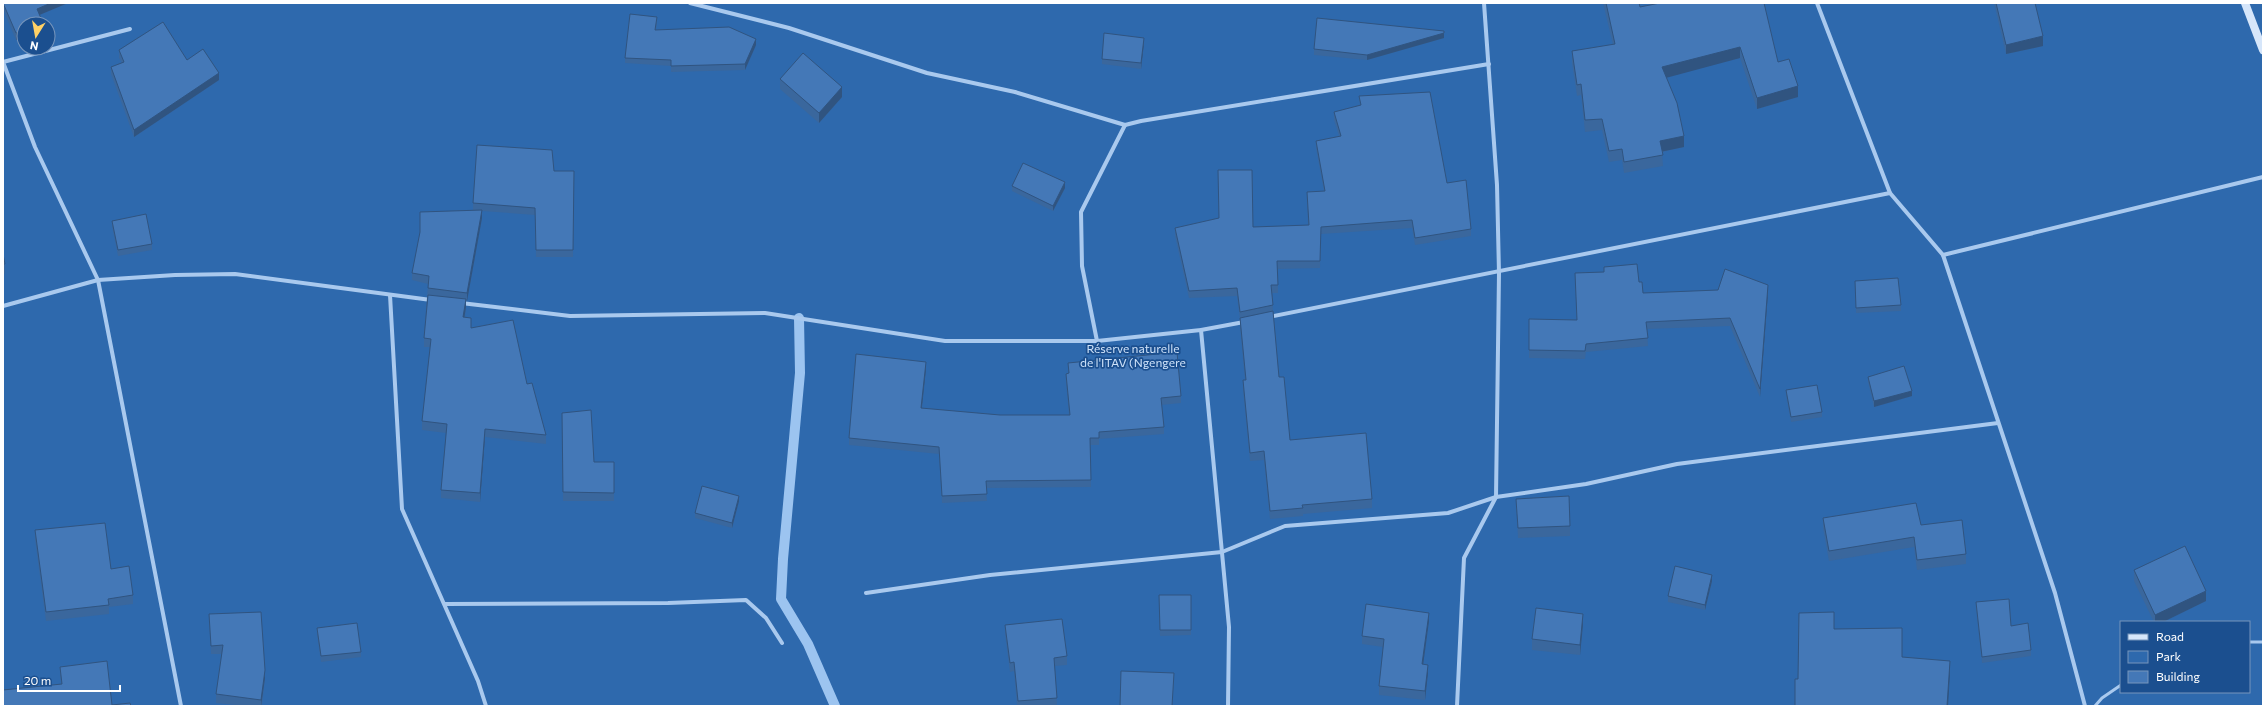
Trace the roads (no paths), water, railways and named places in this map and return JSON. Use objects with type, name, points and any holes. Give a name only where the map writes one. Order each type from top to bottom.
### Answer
[{"type":"main road","points":[[2245,3],[2263,50]]},
{"type":"street","points":[[690,3],[789,28],[927,73],[1016,92],[1125,125],[1180,114],[1489,64]]},
{"type":"street","points":[[1457,706],[1464,558],[1496,497],[1499,273],[1497,185],[1484,3]]},
{"type":"street","points":[[1818,3],[1890,193],[1944,256],[2055,593],[2085,706]]},
{"type":"street","points":[[130,29],[3,62],[35,147],[98,280],[181,706]]},
{"type":"street","points":[[1097,341],[1082,266],[1081,212],[1125,125]]},
{"type":"street","points":[[1944,256],[2263,177]]},
{"type":"street","points":[[1264,318],[1499,273],[1890,193]]},
{"type":"street","points":[[3,306],[98,280],[175,275],[235,274],[437,300]]},
{"type":"street","points":[[390,295],[402,509],[445,604],[462,648],[478,681],[486,706]]},
{"type":"street","points":[[453,302],[570,316],[765,313],[945,341],[1097,341],[1201,330],[1248,321]]},
{"type":"street","points":[[1201,330],[1229,627],[1228,706]]},
{"type":"street","points":[[866,593],[990,575],[1222,552],[1285,526],[1448,513],[1496,497],[1586,484],[1677,464],[1998,423]]},
{"type":"street","points":[[445,604],[661,604],[746,600],[766,618],[782,643]]},
{"type":"lane","points":[[2250,642],[2263,642]]},
{"type":"lane","points":[[2095,706],[2102,698],[2120,686]]},
{"type":"waterway","points":[[799,318],[800,373],[783,559],[781,599],[808,644],[835,706]]},
{"type":"park label","name":"Réserve naturelle de l'ITAV (Ngengere","points":[[1133,355]]}]
